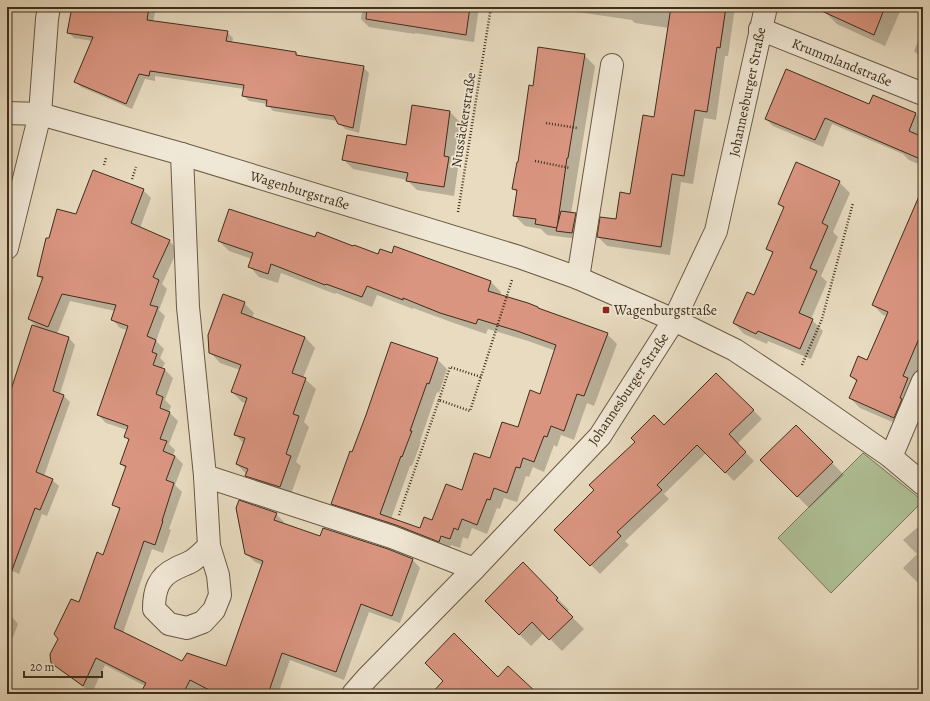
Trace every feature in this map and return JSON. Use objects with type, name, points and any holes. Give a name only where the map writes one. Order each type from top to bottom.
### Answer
[{"type":"street","points":[[7,248],[40,114],[49,7]]},
{"type":"street","name":"Johannesburger Straße","points":[[353,694],[600,436],[674,320],[716,231],[766,7]]},
{"type":"street","name":"Krummlandstraße","points":[[760,29],[923,94]]},
{"type":"street","points":[[578,278],[612,65]]},
{"type":"street","name":"Wagenburgstraße","points":[[7,113],[40,114],[182,154],[519,256],[578,278],[674,320],[735,350],[891,457],[923,484]]},
{"type":"street","points":[[182,154],[188,308],[205,476],[209,546]]},
{"type":"street","points":[[891,457],[923,381]]},
{"type":"street","points":[[205,476],[392,538],[474,569]]},
{"type":"path","name":"Nussäckerstraße","points":[[454,236],[491,7]]},
{"type":"path","points":[[546,123],[601,133]]},
{"type":"path","points":[[535,161],[594,173]]},
{"type":"path","points":[[792,388],[822,319],[853,203]]},
{"type":"path","points":[[439,400],[470,410],[519,256]]},
{"type":"path","points":[[392,538],[450,367],[481,378]]},
{"type":"green space","points":[[863,453],[923,501],[831,593],[778,538]]},
{"type":"building","points":[[72,7],[149,7],[147,20],[228,31],[226,41],[296,52],[296,55],[364,66],[353,128],[338,124],[334,116],[266,106],[267,100],[242,96],[244,85],[150,71],[149,76],[139,74],[126,104],[74,82],[93,37],[67,33]]},
{"type":"building","points":[[367,7],[470,7],[466,35],[366,19]]},
{"type":"building","points":[[671,7],[726,7],[720,48],[717,47],[707,112],[695,110],[684,176],[672,174],[661,247],[597,237],[600,217],[616,219],[620,192],[630,194],[643,115],[654,117]]},
{"type":"building","points":[[813,7],[885,7],[874,35]]},
{"type":"building","points":[[538,47],[585,54],[567,158],[557,228],[535,224],[536,219],[513,216],[517,190],[512,189],[518,162],[529,85],[533,86]]},
{"type":"building","points":[[786,69],[869,104],[873,95],[916,113],[909,131],[923,137],[923,146],[918,158],[825,118],[815,140],[765,119]]},
{"type":"building","points":[[412,105],[450,111],[444,156],[449,157],[444,187],[406,181],[408,173],[342,160],[347,135],[406,145]]},
{"type":"building","points":[[796,162],[840,181],[822,223],[828,226],[810,268],[817,271],[799,313],[813,319],[800,349],[758,331],[756,334],[733,323],[747,292],[754,295],[773,252],[766,249],[784,207],[778,204]]},
{"type":"building","points":[[93,170],[144,189],[131,223],[170,240],[153,277],[159,280],[150,305],[158,307],[147,336],[156,340],[152,352],[157,354],[153,365],[165,369],[156,394],[163,397],[160,408],[170,412],[160,439],[167,441],[163,451],[175,456],[166,480],[174,483],[155,545],[144,541],[114,628],[182,661],[187,653],[226,666],[263,561],[245,554],[236,508],[239,500],[277,513],[274,520],[320,536],[323,528],[388,549],[413,559],[392,616],[361,604],[336,672],[282,653],[268,694],[217,694],[190,680],[183,694],[140,694],[146,683],[96,658],[83,686],[51,663],[50,654],[58,639],[54,634],[71,599],[79,602],[97,552],[103,555],[120,508],[112,505],[126,466],[120,464],[129,439],[124,437],[128,426],[97,415],[128,326],[111,320],[116,305],[62,294],[48,327],[28,319],[43,277],[37,276],[46,238],[49,238],[57,209],[76,214]]},
{"type":"building","points":[[923,187],[923,329],[903,376],[908,378],[900,398],[902,399],[894,418],[849,398],[857,380],[850,376],[858,356],[867,360],[888,312],[872,305]]},
{"type":"building","points":[[229,209],[315,237],[317,232],[378,254],[380,249],[392,253],[394,246],[491,281],[488,291],[528,303],[608,333],[584,396],[577,394],[564,431],[551,426],[547,437],[544,436],[534,462],[523,458],[520,468],[516,467],[507,493],[494,488],[490,500],[487,499],[477,525],[462,519],[458,530],[454,528],[450,539],[441,536],[439,542],[396,525],[331,504],[350,451],[352,452],[366,415],[391,342],[438,358],[429,384],[427,383],[410,431],[412,431],[402,457],[401,456],[380,514],[420,528],[424,517],[432,520],[446,484],[462,490],[474,453],[490,458],[502,422],[518,427],[530,390],[540,394],[556,345],[478,319],[476,324],[440,313],[403,298],[403,300],[367,286],[362,297],[326,284],[325,285],[271,264],[268,274],[248,267],[253,253],[218,241]]},
{"type":"building","points":[[561,211],[576,213],[572,233],[556,231]]},
{"type":"building","points":[[223,294],[245,302],[241,313],[305,337],[292,373],[306,378],[293,414],[299,416],[286,454],[291,456],[280,487],[245,476],[248,469],[236,464],[245,438],[234,435],[247,398],[231,392],[241,365],[209,353],[208,335]]},
{"type":"building","points":[[32,325],[69,337],[53,391],[64,395],[36,472],[53,479],[40,510],[35,508],[9,578],[7,578],[7,402]]},
{"type":"building","points":[[716,373],[754,410],[729,434],[746,452],[725,473],[697,445],[657,485],[662,490],[617,532],[621,536],[590,566],[554,530],[594,490],[589,485],[635,442],[631,438],[654,415],[664,425]]},
{"type":"building","points":[[796,425],[833,462],[797,497],[760,460]]},
{"type":"building","points":[[523,562],[558,598],[556,600],[573,617],[549,640],[532,622],[519,635],[485,601]]},
{"type":"building","points":[[454,633],[498,677],[508,666],[538,694],[431,694],[443,681],[425,663]]},
{"type":"place","name":"Wagenburgstraße","points":[[606,310]]}]
